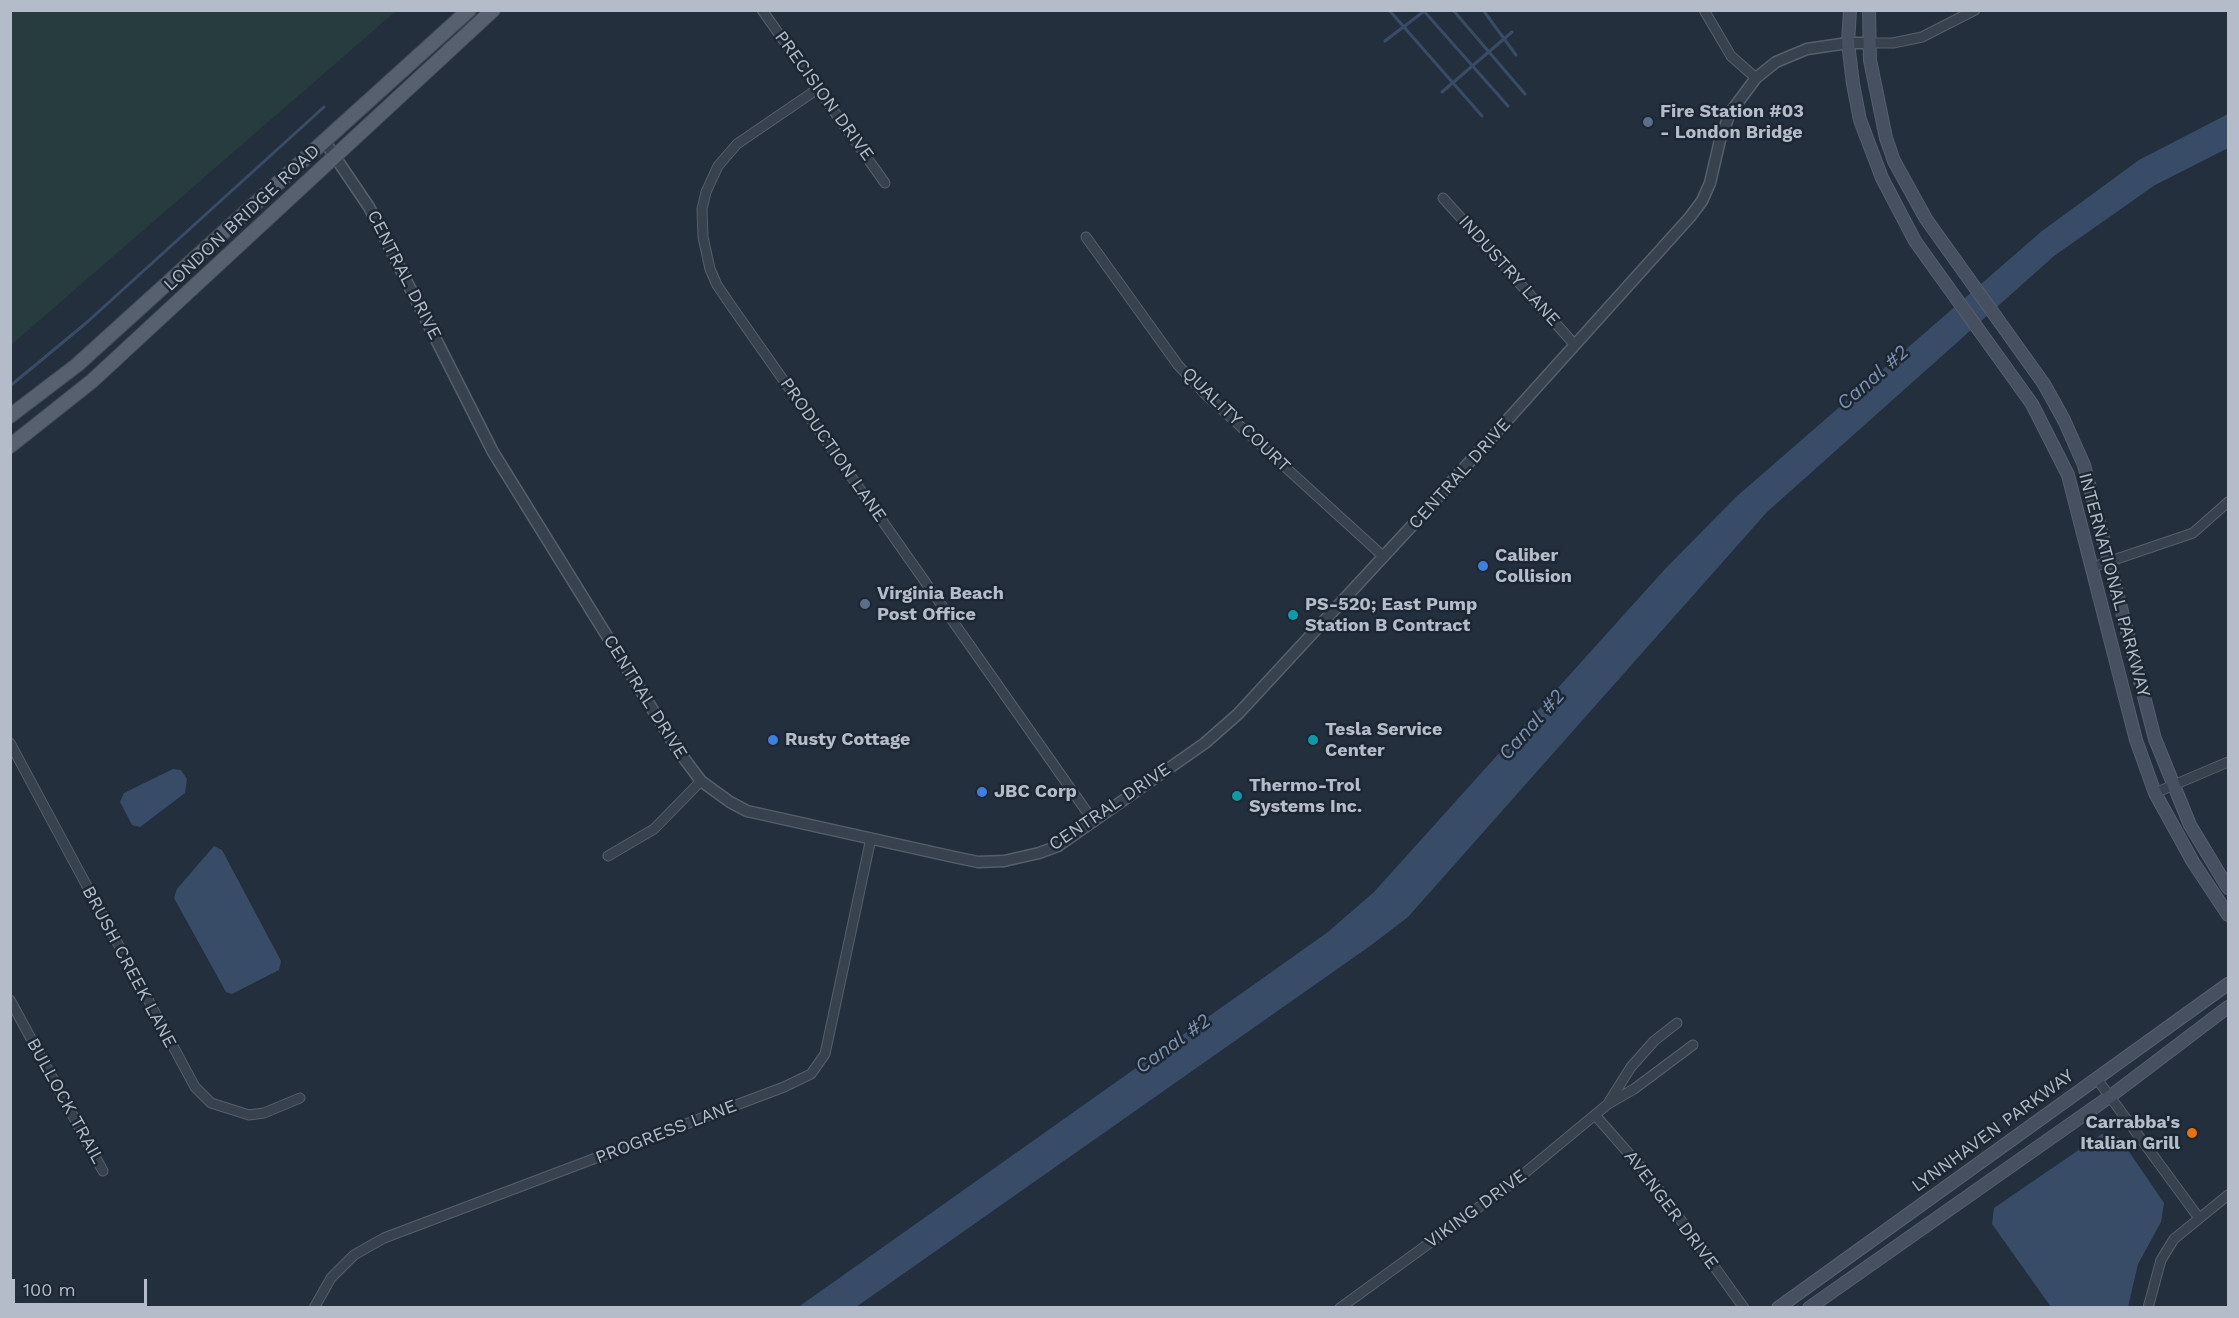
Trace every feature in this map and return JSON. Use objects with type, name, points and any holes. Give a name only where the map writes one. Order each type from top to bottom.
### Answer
[{"type":"main road","name":"LONDON BRIDGE ROAD","points":[[10,416],[81,362],[469,10]]},
{"type":"main road","name":"LONDON BRIDGE ROAD","points":[[10,446],[92,381],[494,10]]},
{"type":"main road","name":"INTERNATIONAL PARKWAY","points":[[1850,10],[1848,43],[1860,120],[1882,178],[1900,218],[2032,404],[2068,476],[2136,740],[2155,793],[2193,862],[2229,915]]},
{"type":"main road","name":"INTERNATIONAL PARKWAY","points":[[1869,10],[1870,60],[1880,111],[1894,161],[1926,219],[2044,384],[2068,429],[2084,465],[2111,560],[2155,739],[2190,825],[2229,888]]},
{"type":"main road","name":"LYNNHAVEN PARKWAY","points":[[1778,1308],[2229,984]]},
{"type":"main road","name":"LYNNHAVEN PARKWAY","points":[[1809,1308],[2112,1095],[2229,1007]]},
{"type":"street","name":"PRECISION DRIVE","points":[[762,10],[885,183]]},
{"type":"street","points":[[1704,10],[1731,56],[1756,78]]},
{"type":"street","points":[[1869,43],[1893,43],[1922,37],[1975,10]]},
{"type":"street","name":"CENTRAL DRIVE","points":[[325,142],[337,156],[369,207],[493,452],[676,749],[701,781],[747,811],[978,861],[1004,861],[1052,848],[1094,822],[1205,743],[1238,714],[1384,557],[1702,201],[1710,183],[1726,120],[1739,98],[1756,78],[1776,62],[1807,49],[1848,43],[1869,43]]},
{"type":"street","name":"PRODUCTION LANE","points":[[819,88],[737,144],[718,166],[706,192],[702,209],[703,237],[710,269],[717,285],[732,307],[1094,822]]},
{"type":"street","name":"INDUSTRY LANE","points":[[1443,198],[1575,345]]},
{"type":"street","name":"QUALITY COURT","points":[[1086,237],[1178,365],[1205,394],[1384,557]]},
{"type":"street","points":[[2093,567],[2193,533],[2229,502]]},
{"type":"street","name":"BRUSH CREEK LANE","points":[[10,743],[195,1087],[211,1103],[249,1115],[264,1113],[300,1098]]},
{"type":"street","points":[[2155,793],[2229,762]]},
{"type":"street","points":[[608,856],[654,829],[701,781]]},
{"type":"street","name":"PROGRESS LANE","points":[[314,1308],[331,1278],[354,1255],[384,1238],[784,1088],[811,1074],[825,1054],[871,838]]},
{"type":"street","name":"BULLOCK TRAIL","points":[[10,1000],[103,1171]]},
{"type":"street","name":"VIKING DRIVE","points":[[1608,1104],[1630,1067],[1654,1041],[1677,1023]]},
{"type":"street","name":"VIKING DRIVE","points":[[1340,1308],[1515,1181],[1608,1104],[1634,1089],[1693,1045]]},
{"type":"street","points":[[2097,1079],[2112,1095],[2199,1218]]},
{"type":"street","name":"AVENGER DRIVE","points":[[1595,1115],[1652,1180],[1744,1308]]},
{"type":"street","points":[[2148,1308],[2153,1283],[2166,1251],[2182,1231],[2229,1195]]},
{"type":"green space","points":[[11,10],[396,10],[396,11],[11,345]]},
{"type":"water","name":"Canal #2","points":[[2228,114],[2228,148],[2155,185],[2054,256],[1767,512],[1408,917],[856,1307],[797,1308],[1328,932],[1374,892],[1666,568],[1736,497],[2042,231],[2139,160]]},
{"type":"water","points":[[173,769],[181,770],[187,779],[185,793],[140,827],[132,825],[120,802],[124,793]]},
{"type":"water","points":[[214,846],[222,850],[281,961],[279,970],[232,994],[226,992],[174,898],[177,889]]},
{"type":"water","points":[[2102,1134],[2119,1137],[2164,1203],[2161,1222],[2138,1264],[2128,1307],[2051,1307],[1992,1224],[1994,1208]]},
{"type":"waterway","points":[[1389,10],[1482,116]]},
{"type":"waterway","points":[[1423,10],[1508,106]]},
{"type":"waterway","points":[[1453,10],[1525,94]]},
{"type":"waterway","points":[[1483,10],[1516,55]]},
{"type":"waterway","points":[[1385,41],[1423,12]]},
{"type":"waterway","points":[[1442,92],[1512,32]]},
{"type":"waterway","points":[[10,386],[85,324],[324,107]]},
{"type":"place","name":"Fire Station #03 - London Bridge","points":[[1648,122]]},
{"type":"place","name":"Caliber Collision","points":[[1483,566]]},
{"type":"place","name":"Virginia Beach Post Office","points":[[865,604]]},
{"type":"place","name":"PS-520; East Pump Station B Contract","points":[[1293,615]]},
{"type":"place","name":"Rusty Cottage","points":[[773,740]]},
{"type":"place","name":"Tesla Service Center","points":[[1313,740]]},
{"type":"place","name":"JBC Corp","points":[[982,792]]},
{"type":"place","name":"Thermo-Trol Systems Inc.","points":[[1237,796]]},
{"type":"place","name":"Carrabba's Italian Grill","points":[[2192,1133]]}]
